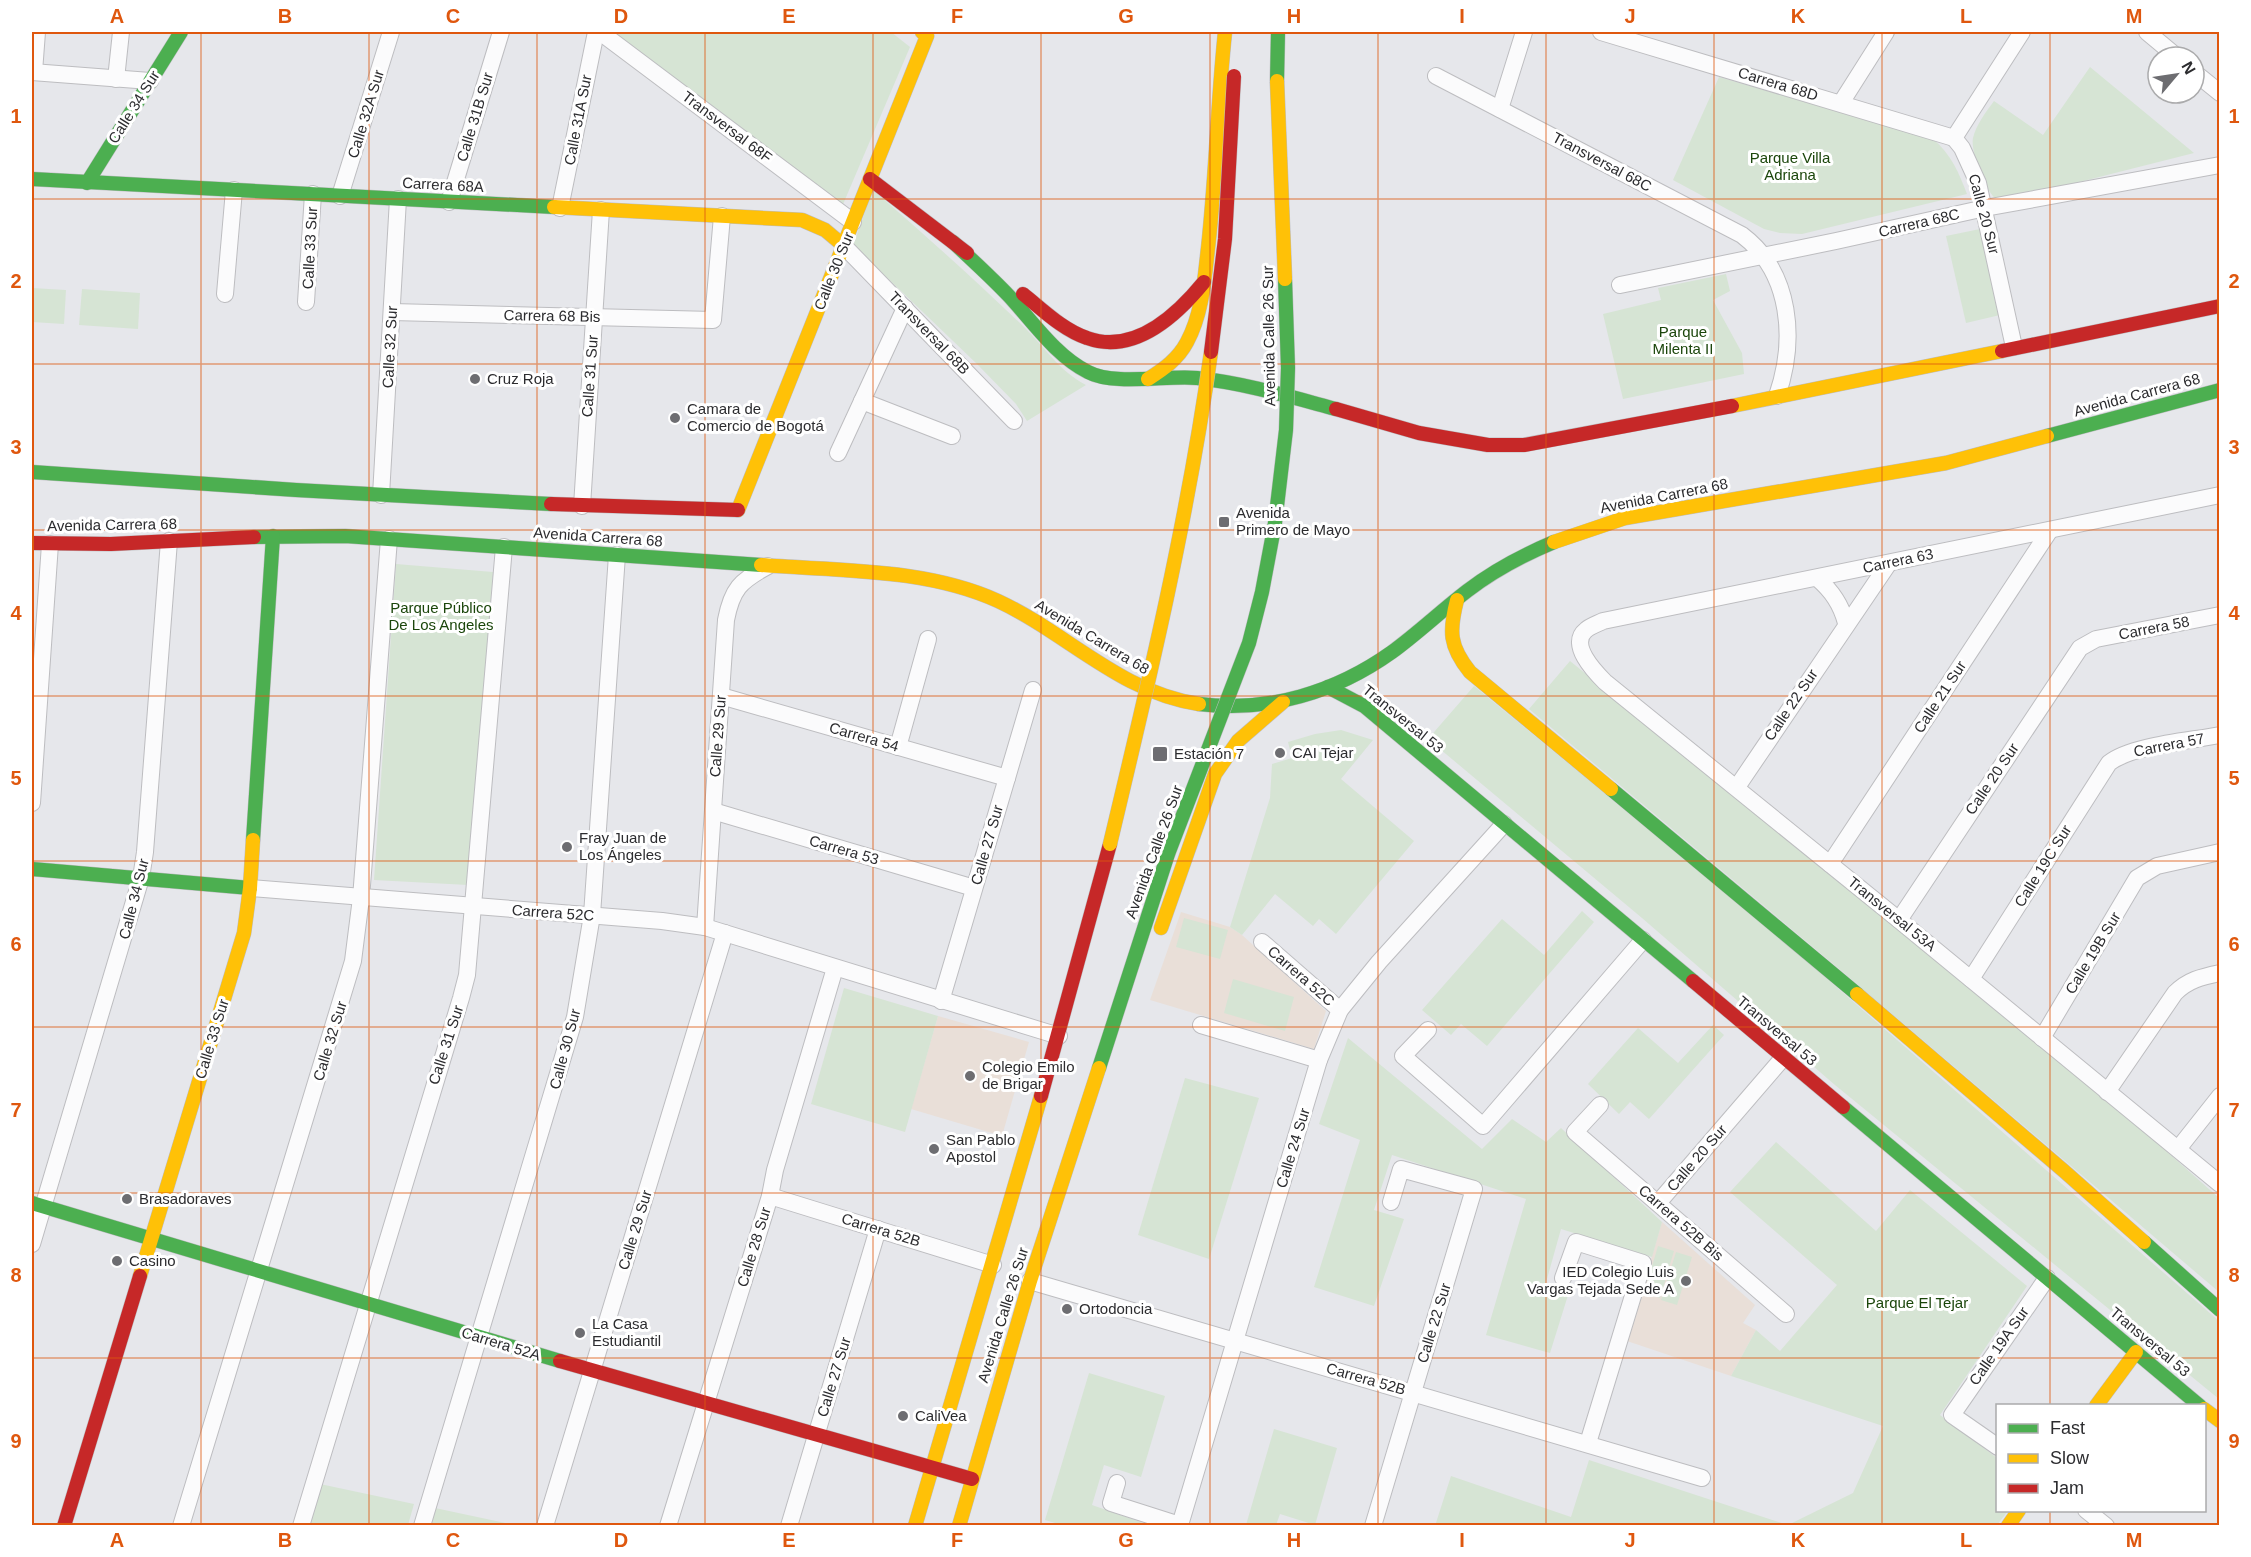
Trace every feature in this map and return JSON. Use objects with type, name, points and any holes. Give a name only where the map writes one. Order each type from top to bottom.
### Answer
[{"type":"main road","name":"Calle 34 Sur","points":[[87,183],[182,32]]},
{"type":"main road","points":[[1148,379],[1173,361],[1184,349],[1195,323],[1204,282],[1216,168],[1225,32]]},
{"type":"main road","name":"Avenida Calle 26 Sur","points":[[915,1526],[1059,1036],[1110,843],[1177,554],[1196,451],[1224,240],[1235,32]]},
{"type":"main road","name":"Avenida Calle 26 Sur","points":[[959,1526],[1030,1281],[1076,1133],[1168,854],[1249,643],[1262,592],[1275,523],[1285,440],[1288,368],[1277,81],[1278,32]]},
{"type":"main road","name":"Calle 30 Sur","points":[[738,510],[844,246],[926,33]]},
{"type":"main road","points":[[870,179],[1063,324],[1085,337],[1105,342],[1128,339],[1159,324],[1184,307],[1204,282]]},
{"type":"main road","name":"Carrera 68A","points":[[32,180],[802,220],[817,224],[827,230],[844,246]]},
{"type":"main road","points":[[953,242],[1007,294],[1052,343],[1070,360],[1089,373],[1108,378],[1196,378],[1226,383],[1288,396],[1419,433],[1488,445],[1524,445],[2220,306]]},
{"type":"main road","name":"Avenida Carrera 68","points":[[32,543],[345,536],[895,575],[961,588],[1000,602],[1131,682],[1161,694],[1185,702],[1237,708],[1285,701],[1328,687],[1372,666],[1393,652],[1457,600],[1511,562],[1544,545],[1605,524],[1625,518],[1946,463],[2220,390]]},
{"type":"main road","name":"Avenida Carrera 68","points":[[32,472],[582,506],[738,510]]},
{"type":"main road","name":"Calle 33 Sur","points":[[64,1526],[244,933],[250,888],[273,536]]},
{"type":"main road","points":[[1457,600],[1451,639],[1458,658],[1470,672],[2048,1157],[2220,1310]]},
{"type":"main road","name":"Transversal 53","points":[[1328,687],[1364,706],[2198,1404]]},
{"type":"main road","points":[[1157,938],[1215,774],[1238,741],[1285,701]]},
{"type":"main road","name":"Carrera 52C","points":[[32,869],[250,888]]},
{"type":"main road","points":[[1076,1133],[1149,958]]},
{"type":"main road","name":"Carrera 52A","points":[[37,1204],[592,1371],[972,1479]]},
{"type":"main road","points":[[2098,1404],[2136,1353]]},
{"type":"main road","points":[[2206,1410],[2220,1421]]},
{"type":"main road","points":[[2008,1526],[2018,1512]]},
{"type":"street","points":[[38,32],[33,72],[150,81]]},
{"type":"street","points":[[116,79],[121,32]]},
{"type":"street","name":"Calle 32A Sur","points":[[340,196],[391,32]]},
{"type":"street","name":"Calle 31B Sur","points":[[449,202],[501,32]]},
{"type":"street","name":"Calle 31A Sur","points":[[560,208],[598,32]]},
{"type":"street","name":"Transversal 68F","points":[[598,32],[853,222]]},
{"type":"street","points":[[1500,109],[1524,32]]},
{"type":"street","name":"Carrera 68D","points":[[1601,32],[1954,138]]},
{"type":"street","points":[[1840,103],[1886,32]]},
{"type":"street","points":[[1954,138],[2022,32]]},
{"type":"street","points":[[2146,32],[2162,45]]},
{"type":"street","name":"Transversal 68C","points":[[1436,76],[1742,235],[1763,256]]},
{"type":"street","points":[[2206,82],[2220,93]]},
{"type":"street","name":"Calle 20 Sur","points":[[1954,138],[1972,169],[1985,208],[2014,347]]},
{"type":"street","name":"Carrera 68C","points":[[1620,285],[1985,208],[2220,165]]},
{"type":"street","points":[[225,294],[234,190]]},
{"type":"street","name":"Calle 33 Sur","points":[[306,303],[313,194]]},
{"type":"street","name":"Calle 32 Sur","points":[[381,495],[398,199]]},
{"type":"street","name":"Calle 31 Sur","points":[[582,506],[601,210]]},
{"type":"street","name":"Carrera 68 Bis","points":[[392,312],[712,320],[722,216]]},
{"type":"street","name":"Transversal 68B","points":[[844,246],[1014,421]]},
{"type":"street","points":[[1763,256],[1780,290],[1789,334],[1788,356],[1777,396]]},
{"type":"street","points":[[838,453],[905,308]]},
{"type":"street","points":[[862,401],[952,436]]},
{"type":"street","name":"Carrera 63","points":[[1581,636],[1585,630],[1603,621],[2220,495]]},
{"type":"street","name":"Calle 21 Sur","points":[[1830,864],[2050,530]]},
{"type":"street","name":"Calle 32 Sur","points":[[181,1526],[353,961],[361,898],[389,539]]},
{"type":"street","name":"Calle 34 Sur","points":[[32,1244],[37,1204],[141,878],[146,852],[169,541]]},
{"type":"street","points":[[32,802],[37,634],[50,544]]},
{"type":"street","name":"Calle 31 Sur","points":[[301,1526],[461,998],[470,953],[504,547]]},
{"type":"street","name":"Calle 30 Sur","points":[[422,1526],[569,1041],[577,1006],[592,915],[617,555]]},
{"type":"street","name":"Calle 22 Sur","points":[[1737,787],[1846,623],[1889,563]]},
{"type":"street","name":"Calle 29 Sur","points":[[705,927],[726,620],[730,603],[741,583],[770,566]]},
{"type":"street","points":[[1817,578],[1836,597],[1846,623]]},
{"type":"street","name":"Carrera 58","points":[[2088,642],[2220,615]]},
{"type":"street","name":"Transversal 53A","points":[[1581,636],[1580,644],[1583,654],[1605,682],[1737,787],[2220,1184]]},
{"type":"street","points":[[897,747],[928,639]]},
{"type":"street","name":"Calle 20 Sur","points":[[1899,920],[2074,656],[2088,642]]},
{"type":"street","name":"Calle 27 Sur","points":[[941,1001],[1033,690]]},
{"type":"street","name":"Carrera 54","points":[[721,696],[1006,778]]},
{"type":"street","name":"Carrera 57","points":[[2119,756],[2220,735]]},
{"type":"street","name":"Calle 19C Sur","points":[[1971,980],[2100,775],[2109,763],[2119,756]]},
{"type":"street","name":"Carrera 53","points":[[713,812],[974,888]]},
{"type":"street","name":"Calle 24 Sur","points":[[1180,1525],[1319,1060],[1340,1010],[1379,962],[1504,824]]},
{"type":"street","name":"Calle 19B Sur","points":[[2042,1038],[2137,878],[2157,866],[2220,852]]},
{"type":"street","name":"Carrera 52C","points":[[250,888],[592,915],[705,927],[1059,1036]]},
{"type":"street","name":"Calle 29 Sur","points":[[545,1526],[725,933]]},
{"type":"street","points":[[1428,1030],[1403,1056],[1483,1126],[1643,940]]},
{"type":"street","name":"Carrera 52C","points":[[1262,942],[1340,1010]]},
{"type":"street","name":"Calle 28 Sur","points":[[668,1526],[770,1196],[775,1170],[836,968]]},
{"type":"street","points":[[2107,1092],[2175,993],[2184,984],[2196,978],[2220,974]]},
{"type":"street","points":[[1201,1025],[1319,1060]]},
{"type":"street","name":"Calle 20 Sur","points":[[1658,1203],[1783,1058]]},
{"type":"street","points":[[2178,1149],[2220,1096]]},
{"type":"street","name":"Carrera 52B Bis","points":[[1600,1104],[1575,1132],[1786,1314]]},
{"type":"street","name":"Calle 22 Sur","points":[[1373,1526],[1474,1189],[1401,1169],[1391,1202]]},
{"type":"street","name":"Carrera 52B","points":[[770,1196],[993,1265]]},
{"type":"street","name":"Calle 27 Sur","points":[[789,1526],[878,1229]]},
{"type":"street","points":[[1563,1278],[1576,1242],[1643,1263],[1588,1443]]},
{"type":"street","name":"Calle 19A Sur","points":[[1996,1446],[1952,1415],[2047,1278]]},
{"type":"street","name":"Carrera 52B","points":[[1030,1281],[1702,1478]]},
{"type":"street","points":[[1117,1483],[1111,1503],[1180,1525]]},
{"type":"street","points":[[2088,1512],[2106,1526]]},
{"type":"shaded area","points":[[1181,912],[1230,927],[1242,935],[1326,1011],[1314,1049],[1150,1000]]},
{"type":"shaded area","name":"Colegio Emilo de Brigar","points":[[938,1016],[1029,1042],[1002,1136],[911,1109]]},
{"type":"shaded area","name":"IED Colegio Luis Vargas Tejada Sede A","points":[[1662,1222],[1755,1305],[1743,1323],[1756,1330],[1731,1376],[1627,1341]]},
{"type":"green space","points":[[611,32],[891,32],[910,47],[841,209]]},
{"type":"green space","points":[[2090,67],[2194,153],[2000,202],[1985,183],[1974,153],[1973,138],[1985,114],[1994,101],[2043,135]]},
{"type":"green space","name":"Parque Villa Adriana","points":[[1719,77],[1933,139],[1950,157],[1967,194],[1802,234],[1780,233],[1764,229],[1673,180]]},
{"type":"green space","points":[[873,190],[1005,308],[1068,373],[1086,385],[1027,421],[1016,404],[977,364],[853,245]]},
{"type":"green space","points":[[1980,229],[2000,315],[1966,323],[1946,236]]},
{"type":"green space","name":"Parque Milenta II","points":[[1726,274],[1730,291],[1713,300],[1742,353],[1744,374],[1623,399],[1603,314],[1661,300],[1658,288]]},
{"type":"green space","points":[[32,288],[66,290],[64,324],[32,322]]},
{"type":"green space","points":[[82,289],[140,293],[138,329],[79,325]]},
{"type":"green space","name":"Parque Público De Los Angeles","points":[[396,564],[493,572],[468,885],[374,880]]},
{"type":"green space","points":[[1570,661],[2109,1100],[2219,1198],[2219,1292],[1529,709]]},
{"type":"green space","points":[[1474,686],[1778,936],[2219,1321],[2219,1399],[1835,1085],[1642,918],[1428,739]]},
{"type":"green space","points":[[1341,730],[1373,740],[1341,779],[1414,841],[1336,934],[1319,919],[1313,926],[1275,894],[1242,935],[1230,927],[1270,798],[1272,764],[1292,758],[1288,742],[1315,734]]},
{"type":"green space","points":[[1582,911],[1594,922],[1487,1046],[1461,1024],[1451,1035],[1422,1010],[1502,919],[1544,955]]},
{"type":"green space","points":[[1184,918],[1228,930],[1220,959],[1176,947]]},
{"type":"green space","points":[[1233,979],[1294,997],[1285,1031],[1224,1013]]},
{"type":"green space","points":[[844,988],[938,1016],[905,1132],[811,1104]]},
{"type":"green space","points":[[1713,1025],[1724,1035],[1649,1119],[1630,1102],[1619,1114],[1588,1084],[1638,1028],[1678,1063]]},
{"type":"green space","points":[[1348,1038],[1482,1149],[1512,1119],[1546,1142],[1561,1128],[1662,1222],[1652,1257],[1561,1229],[1545,1286],[1569,1292],[1550,1353],[1486,1335],[1526,1199],[1392,1155],[1374,1210],[1404,1219],[1374,1306],[1314,1287],[1360,1140],[1319,1124]]},
{"type":"green space","points":[[1185,1078],[1259,1098],[1209,1259],[1138,1235]]},
{"type":"green space","name":"Parque El Tejar","points":[[1776,1142],[1876,1231],[1910,1190],[2027,1286],[1940,1415],[1996,1457],[1996,1512],[2007,1512],[1997,1525],[1435,1526],[1451,1476],[1571,1517],[1589,1460],[1788,1525],[1853,1493],[1883,1426],[1731,1376],[1756,1330],[1780,1351],[1837,1285],[1730,1192]]},
{"type":"green space","points":[[1658,1246],[1674,1251],[1660,1298],[1644,1293]]},
{"type":"green space","points":[[1676,1252],[1692,1257],[1677,1305],[1661,1300]]},
{"type":"green space","points":[[1089,1373],[1165,1396],[1141,1477],[1104,1465],[1092,1505],[1149,1525],[1062,1525],[1045,1520]]},
{"type":"green space","points":[[1274,1429],[1337,1448],[1315,1525],[1280,1514],[1276,1525],[1246,1525]]},
{"type":"green space","points":[[320,1484],[414,1504],[408,1525],[308,1526]]},
{"type":"green space","points":[[435,1508],[515,1525],[430,1526]]},
{"type":"traffic: fast","points":[[87,183],[181,32]]},
{"type":"traffic: fast","points":[[1277,81],[1278,32]]},
{"type":"traffic: fast","points":[[32,179],[554,207]]},
{"type":"traffic: fast","points":[[953,242],[1002,289],[1055,348],[1088,372],[1099,376],[1126,379],[1185,377],[1215,380],[1336,409]]},
{"type":"traffic: fast","points":[[1168,854],[1249,643],[1262,592],[1275,523],[1286,430],[1288,368],[1285,279]]},
{"type":"traffic: fast","points":[[2047,436],[2220,390]]},
{"type":"traffic: fast","points":[[32,472],[551,504]]},
{"type":"traffic: fast","points":[[253,840],[273,536]]},
{"type":"traffic: fast","points":[[254,537],[345,536],[761,565]]},
{"type":"traffic: fast","points":[[1199,704],[1225,706],[1276,702],[1325,688],[1348,678],[1392,652],[1487,577],[1554,542]]},
{"type":"traffic: fast","points":[[1328,687],[1364,706],[1693,981]]},
{"type":"traffic: fast","points":[[1611,789],[1857,994]]},
{"type":"traffic: fast","points":[[1099,1068],[1168,854]]},
{"type":"traffic: fast","points":[[32,869],[250,888]]},
{"type":"traffic: fast","points":[[1843,1107],[2198,1404]]},
{"type":"traffic: fast","points":[[32,1203],[560,1361]]},
{"type":"traffic: fast","points":[[2144,1242],[2220,1310]]},
{"type":"traffic: slow","points":[[738,510],[927,36],[922,32]]},
{"type":"traffic: slow","points":[[1148,379],[1179,354],[1192,332],[1201,300],[1210,229],[1225,32]]},
{"type":"traffic: slow","points":[[1277,81],[1285,279]]},
{"type":"traffic: slow","points":[[554,207],[802,220],[825,230],[844,246]]},
{"type":"traffic: slow","points":[[1732,406],[2002,351]]},
{"type":"traffic: slow","points":[[1110,844],[1179,538],[1211,352]]},
{"type":"traffic: slow","points":[[1554,542],[1625,518],[1946,463],[2047,436]]},
{"type":"traffic: slow","points":[[761,565],[882,573],[942,582],[970,590],[1023,614],[1119,675],[1144,688],[1171,698],[1199,704]]},
{"type":"traffic: slow","points":[[1457,600],[1452,630],[1453,638],[1458,654],[1470,672],[1611,789]]},
{"type":"traffic: slow","points":[[1161,928],[1215,774],[1238,741],[1283,702]]},
{"type":"traffic: slow","points":[[140,1276],[244,933],[253,840]]},
{"type":"traffic: slow","points":[[1857,994],[2144,1242]]},
{"type":"traffic: slow","points":[[959,1526],[1030,1281],[1099,1068]]},
{"type":"traffic: slow","points":[[915,1526],[1041,1096]]},
{"type":"traffic: slow","points":[[2097,1404],[2136,1352]]},
{"type":"traffic: slow","points":[[2206,1410],[2220,1421]]},
{"type":"traffic: slow","points":[[2008,1526],[2018,1512]]},
{"type":"traffic: jam","points":[[1211,352],[1225,239],[1234,76]]},
{"type":"traffic: jam","points":[[870,179],[967,253]]},
{"type":"traffic: jam","points":[[1023,294],[1054,319],[1078,334],[1104,342],[1121,341],[1153,329],[1168,319],[1204,282]]},
{"type":"traffic: jam","points":[[2002,351],[2220,306]]},
{"type":"traffic: jam","points":[[1336,409],[1419,433],[1488,445],[1524,445],[1732,406]]},
{"type":"traffic: jam","points":[[551,504],[738,510]]},
{"type":"traffic: jam","points":[[32,543],[111,544],[254,537]]},
{"type":"traffic: jam","points":[[1041,1096],[1110,844]]},
{"type":"traffic: jam","points":[[1693,981],[1843,1107]]},
{"type":"traffic: jam","points":[[64,1526],[140,1276]]},
{"type":"traffic: jam","points":[[560,1361],[972,1479]]},
{"type":"place","name":"Cruz Roja","points":[[475,379]]},
{"type":"place","name":"Camara de Comercio de Bogotá","points":[[675,418]]},
{"type":"place","name":"Avenida Primero de Mayo","points":[[1224,522]]},
{"type":"place","name":"CAI Tejar","points":[[1280,753]]},
{"type":"place","name":"Estación 7","points":[[1160,754]]},
{"type":"place","name":"Fray Juan de Los Ángeles","points":[[567,847]]},
{"type":"place","name":"Colegio Emilo de Brigar","points":[[970,1076]]},
{"type":"place","name":"San Pablo Apostol","points":[[934,1149]]},
{"type":"place","name":"Brasadoraves","points":[[127,1199]]},
{"type":"place","name":"Casino","points":[[117,1261]]},
{"type":"place","name":"IED Colegio Luis Vargas Tejada Sede A","points":[[1686,1281]]},
{"type":"place","name":"Ortodoncia","points":[[1067,1309]]},
{"type":"place","name":"La Casa Estudiantil","points":[[580,1333]]},
{"type":"place","name":"CaliVea","points":[[903,1416]]}]
